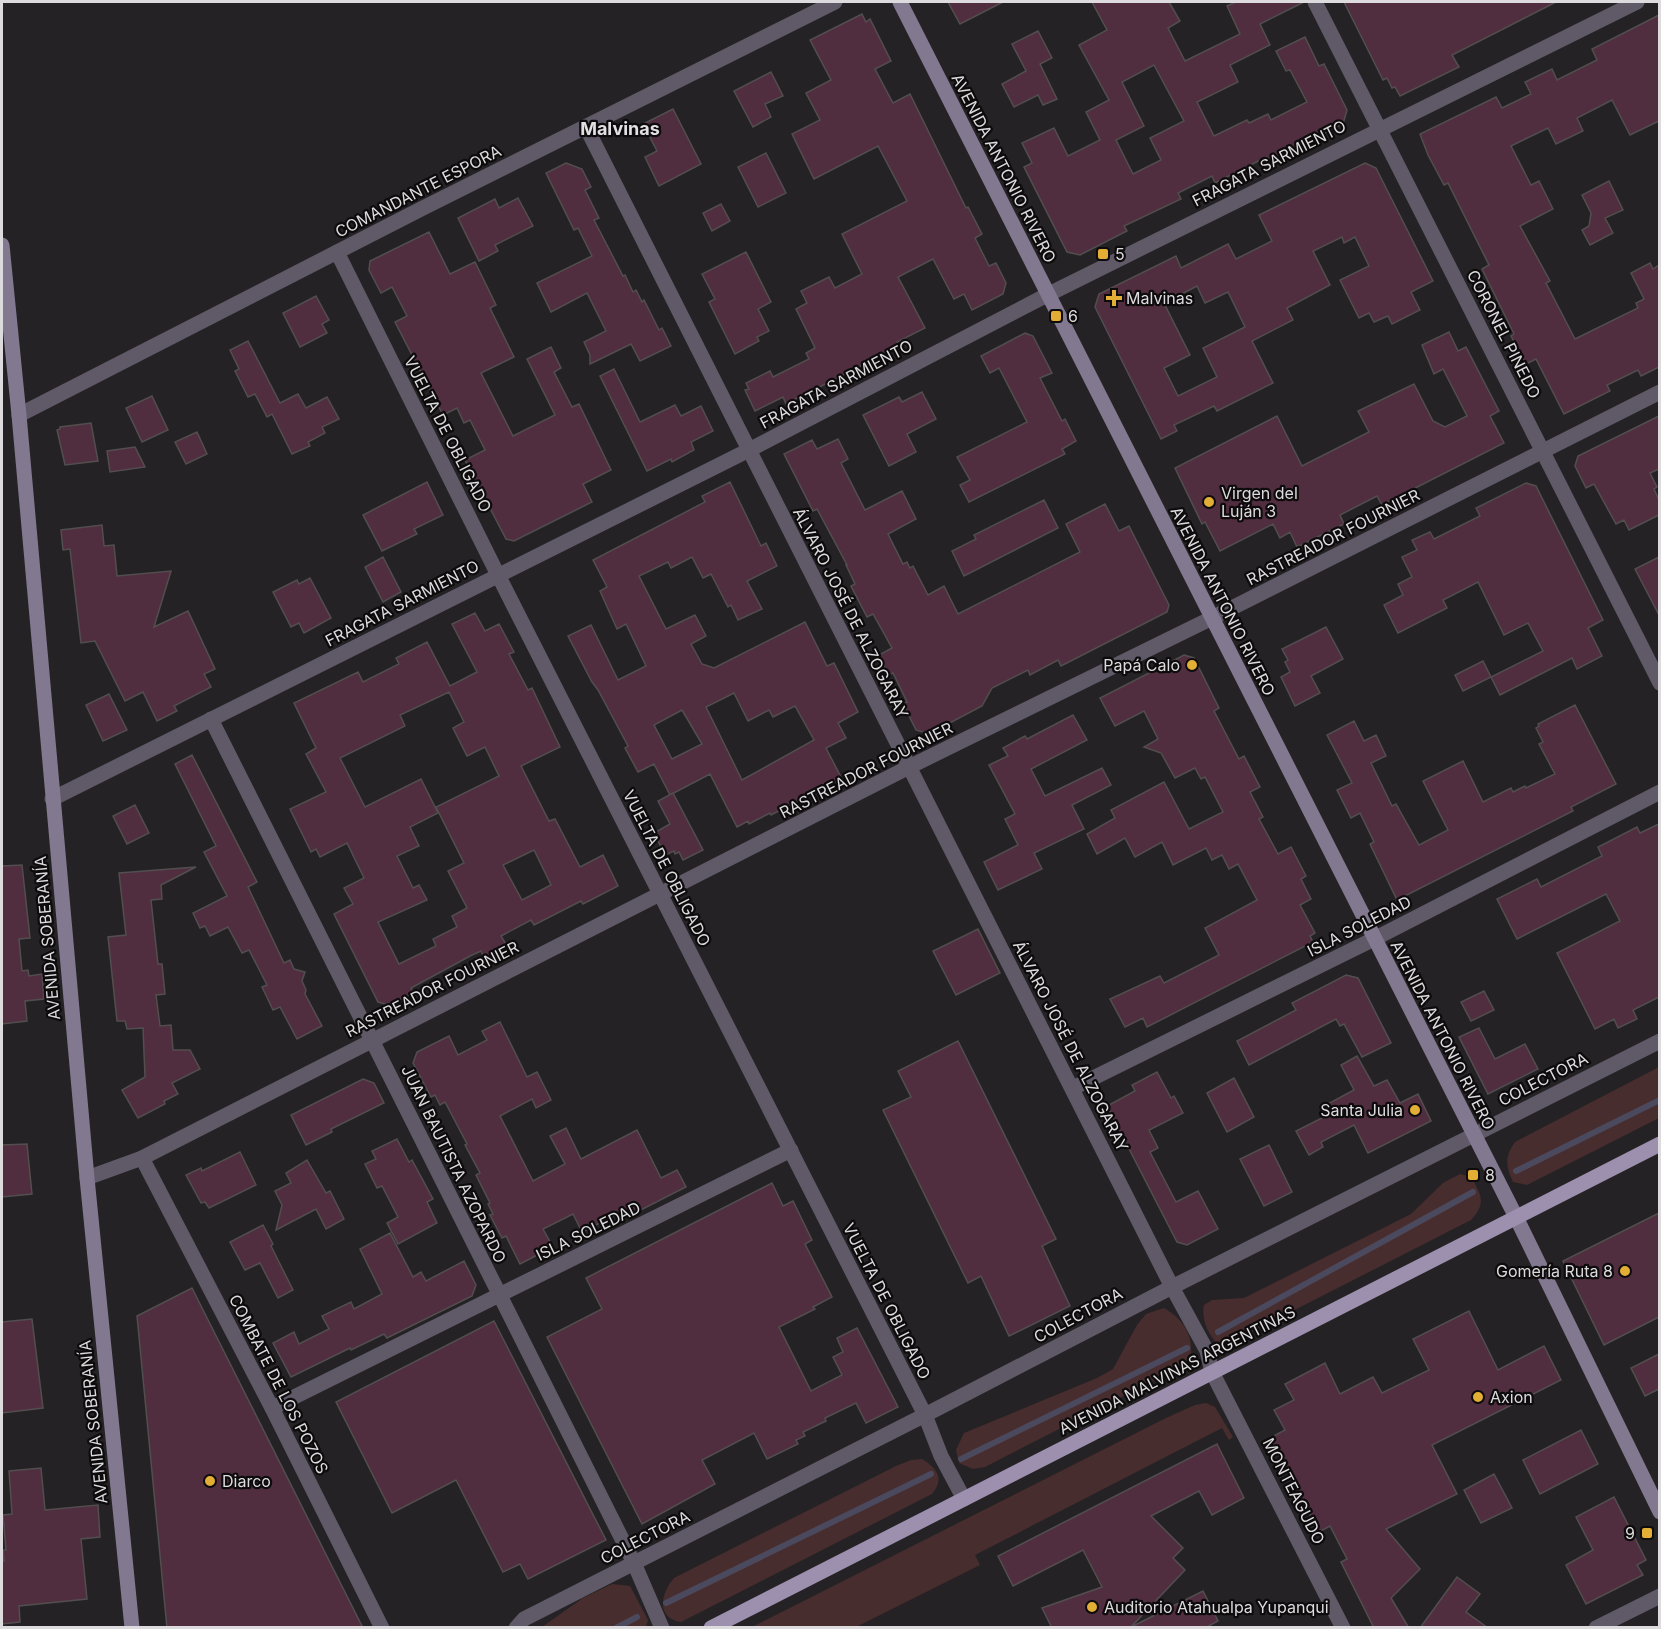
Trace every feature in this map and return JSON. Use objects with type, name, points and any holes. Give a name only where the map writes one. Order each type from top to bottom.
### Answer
[{"type":"main road","name":"AVENIDA ANTONIO RIVERO","points":[[900,2],[1516,1217],[1659,1512]]},
{"type":"main road","name":"AVENIDA SOBERANÍA","points":[[2,245],[87,1178],[132,1628]]},
{"type":"main road","name":"AVENIDA MALVINAS ARGENTINAS","points":[[711,1628],[1659,1144]]},
{"type":"street","name":"COMANDANTE ESPORA","points":[[19,415],[337,252],[835,2]]},
{"type":"street","name":"CORONEL PINEDO","points":[[1316,2],[1659,683]]},
{"type":"street","name":"FRAGATA SARMIENTO","points":[[52,799],[749,450],[1047,295],[1379,128],[1637,2]]},
{"type":"street","name":"ÁLVARO JOSÉ DE ALZOGARAY","points":[[586,127],[1172,1287],[1207,1351],[1212,1372]]},
{"type":"street","name":"VUELTA DE OBLIGADO","points":[[337,252],[498,575],[925,1416],[941,1456],[964,1499]]},
{"type":"street","name":"RASTREADOR FOURNIER","points":[[87,1178],[142,1158],[909,767],[1212,618],[1659,392]]},
{"type":"street","name":"JUAN BAUTISTA AZOPARDO","points":[[211,719],[634,1563],[662,1628]]},
{"type":"street","name":"ISLA SOLEDAD","points":[[1072,1088],[1374,939],[1659,792]]},
{"type":"street","name":"COLECTORA","points":[[516,1628],[524,1619],[1659,1041]]},
{"type":"street","name":"ISLA SOLEDAD","points":[[272,1408],[791,1150]]},
{"type":"street","name":"COMBATE DE LOS POZOS","points":[[142,1158],[272,1408],[382,1628]]},
{"type":"street","name":"MONTEAGUDO","points":[[1212,1372],[1343,1628]]},
{"type":"street","points":[[1596,1628],[1659,1596]]},
{"type":"shaded area","points":[[1659,1067],[1659,1118],[1527,1185],[1513,1182],[1507,1162],[1509,1152],[1515,1142]]},
{"type":"shaded area","points":[[1460,1174],[1471,1177],[1481,1198],[1479,1208],[1471,1220],[1228,1344],[1218,1344],[1211,1336],[1204,1321],[1204,1305],[1212,1300],[1244,1298],[1411,1214],[1443,1183]]},
{"type":"shaded area","points":[[1164,1308],[1178,1318],[1187,1330],[1191,1345],[1190,1362],[985,1467],[973,1469],[959,1463],[956,1450],[964,1433],[1097,1378],[1113,1369],[1137,1325],[1146,1314]]},
{"type":"shaded area","points":[[1206,1403],[1215,1407],[1233,1437],[1229,1440],[1222,1428],[975,1555],[980,1565],[856,1627],[752,1627],[1166,1418],[1195,1405]]},
{"type":"shaded area","points":[[922,1459],[932,1466],[939,1479],[932,1494],[681,1622],[667,1616],[663,1604],[664,1597],[674,1578],[896,1466],[911,1460]]},
{"type":"shaded area","points":[[612,1584],[630,1586],[648,1620],[646,1627],[542,1627],[583,1598]]},
{"type":"building","points":[[948,2],[1003,2],[960,24]]},
{"type":"building","points":[[1092,2],[1169,2],[1180,21],[1168,28],[1185,61],[1240,34],[1227,6],[1236,2],[1304,2],[1260,24],[1270,45],[1230,65],[1238,82],[1197,102],[1214,136],[1247,120],[1249,123],[1268,114],[1271,120],[1307,102],[1290,70],[1286,71],[1276,51],[1305,37],[1319,66],[1324,64],[1347,110],[1343,124],[1268,161],[1266,157],[1215,183],[1212,176],[1178,193],[1181,199],[1124,226],[1127,231],[1080,255],[1067,252],[1024,167],[1032,163],[1022,143],[1054,128],[1068,156],[1100,140],[1086,112],[1109,100],[1079,45],[1107,30]],"holes":[[[1154,65],[1184,121],[1150,138],[1161,160],[1133,174],[1116,140],[1144,126],[1122,82]]]},
{"type":"building","points":[[1344,2],[1556,2],[1452,55],[1459,67],[1400,96],[1395,87],[1392,88],[1387,78],[1383,80]]},
{"type":"building","points":[[862,14],[866,22],[870,19],[891,61],[875,69],[893,103],[910,94],[966,208],[968,207],[982,234],[975,238],[989,266],[996,263],[1006,283],[1003,294],[972,310],[964,294],[954,299],[933,259],[898,277],[925,328],[897,342],[899,347],[786,404],[783,397],[755,411],[745,390],[749,389],[746,383],[770,371],[773,377],[809,359],[806,353],[815,348],[796,309],[807,303],[801,291],[829,277],[835,288],[862,274],[842,234],[907,201],[878,146],[814,179],[792,134],[820,120],[806,93],[831,80],[810,40]]},
{"type":"building","points":[[1659,15],[1659,121],[1630,135],[1612,100],[1577,118],[1583,131],[1556,144],[1548,128],[1511,146],[1531,185],[1539,181],[1553,209],[1520,226],[1550,281],[1546,283],[1575,339],[1638,308],[1636,303],[1644,299],[1631,273],[1650,263],[1653,269],[1659,265],[1659,367],[1641,376],[1638,370],[1607,385],[1610,391],[1564,414],[1536,359],[1526,364],[1511,336],[1514,334],[1482,269],[1489,265],[1448,183],[1444,185],[1428,155],[1420,134],[1496,97],[1502,108],[1531,94],[1525,82],[1552,69],[1557,80],[1597,60],[1592,49]]},
{"type":"building","points":[[1038,31],[1052,58],[1040,64],[1057,99],[1043,105],[1038,95],[1014,107],[1002,84],[1026,71],[1012,44]]},
{"type":"building","points":[[771,72],[783,96],[765,104],[771,117],[753,127],[734,91]]},
{"type":"building","points":[[673,109],[701,164],[659,186],[645,157],[657,151],[643,124]]},
{"type":"building","points":[[766,153],[786,193],[758,207],[738,167]]},
{"type":"building","points":[[566,163],[582,169],[591,187],[585,190],[599,218],[594,220],[623,276],[625,275],[633,292],[636,290],[642,302],[644,300],[659,330],[662,328],[671,346],[640,361],[631,344],[590,364],[590,355],[584,342],[606,331],[587,293],[551,312],[537,283],[592,256],[578,228],[574,230],[546,173]]},
{"type":"building","points":[[1365,163],[1376,168],[1433,281],[1411,292],[1420,310],[1392,324],[1388,316],[1374,322],[1369,313],[1359,318],[1340,280],[1369,266],[1355,237],[1344,243],[1342,237],[1313,251],[1330,285],[1287,308],[1293,320],[1252,341],[1273,383],[1217,411],[1214,406],[1174,425],[1177,431],[1161,439],[1095,307],[1099,294],[1176,256],[1181,268],[1228,244],[1236,259],[1272,241],[1259,215]],"holes":[[[1197,286],[1205,303],[1228,292],[1245,327],[1203,348],[1217,377],[1178,396],[1164,368],[1190,355],[1164,303]]]},
{"type":"building","points":[[1609,181],[1623,210],[1605,218],[1613,233],[1590,245],[1582,230],[1589,226],[1591,213],[1582,195]]},
{"type":"building","points":[[518,198],[533,226],[495,245],[498,251],[479,261],[458,218],[495,199],[499,208]]},
{"type":"building","points":[[721,204],[730,221],[712,231],[703,213]]},
{"type":"building","points":[[429,232],[450,274],[475,262],[496,305],[490,308],[514,357],[481,373],[513,436],[555,415],[527,359],[551,347],[561,368],[554,372],[572,407],[579,404],[611,470],[583,484],[592,502],[514,541],[506,539],[465,460],[485,450],[470,420],[464,423],[457,408],[443,415],[395,322],[407,316],[392,287],[381,293],[369,270],[370,261]]},
{"type":"building","points":[[746,252],[771,302],[758,309],[769,331],[757,337],[759,341],[735,354],[709,302],[715,299],[702,274]]},
{"type":"building","points":[[316,296],[329,320],[322,324],[327,333],[300,347],[283,313]]},
{"type":"building","points":[[1449,332],[1458,351],[1466,347],[1499,411],[1490,416],[1504,443],[1382,505],[1377,496],[1340,515],[1344,524],[1297,547],[1290,532],[1280,538],[1273,524],[1220,551],[1205,522],[1202,524],[1175,468],[1277,416],[1302,466],[1369,432],[1358,411],[1414,384],[1433,421],[1445,427],[1467,416],[1443,369],[1434,374],[1422,345]]},
{"type":"building","points":[[1025,333],[1033,336],[1052,373],[1040,378],[1062,421],[1065,419],[1076,441],[1062,449],[1065,454],[969,502],[960,485],[970,480],[957,457],[1027,422],[999,368],[990,373],[981,356]]},
{"type":"building","points":[[248,341],[280,403],[298,394],[306,408],[327,397],[339,419],[322,427],[325,433],[308,442],[310,446],[292,454],[272,414],[267,417],[255,394],[248,397],[235,371],[239,369],[230,350]]},
{"type":"building","points":[[614,369],[640,422],[675,405],[681,416],[701,406],[713,431],[691,442],[694,450],[672,462],[671,459],[647,471],[600,376]]},
{"type":"building","points":[[922,392],[936,419],[907,434],[916,452],[889,466],[863,415],[899,397],[902,402]]},
{"type":"building","points":[[152,396],[168,430],[142,442],[126,408]]},
{"type":"building","points":[[1659,416],[1659,469],[1650,473],[1657,487],[1654,489],[1659,500],[1659,515],[1629,530],[1624,520],[1616,524],[1594,484],[1586,488],[1575,466],[1578,456]]},
{"type":"building","points":[[91,423],[98,461],[65,465],[57,430],[60,427]]},
{"type":"building","points":[[197,432],[207,454],[186,464],[175,442]]},
{"type":"building","points":[[838,439],[848,459],[841,463],[865,510],[902,491],[916,519],[888,534],[903,564],[907,562],[910,568],[913,566],[928,595],[944,586],[958,614],[1080,552],[1066,524],[1105,504],[1119,531],[1129,526],[1169,605],[1167,612],[1061,666],[1058,660],[1030,675],[1028,670],[992,688],[982,706],[929,734],[916,730],[903,704],[907,702],[893,673],[888,675],[879,655],[892,648],[873,614],[867,617],[851,586],[855,584],[847,565],[817,509],[813,511],[784,454],[812,440],[817,449]]},
{"type":"building","points":[[135,447],[145,467],[110,472],[107,451]]},
{"type":"building","points":[[427,482],[443,515],[414,529],[417,534],[382,551],[363,515]]},
{"type":"building","points":[[730,482],[761,546],[766,543],[777,566],[747,581],[762,609],[738,620],[731,605],[728,607],[711,574],[703,578],[692,557],[671,568],[668,562],[639,576],[666,629],[695,615],[706,636],[691,644],[702,664],[714,668],[805,622],[827,666],[834,663],[858,712],[838,723],[846,738],[826,748],[842,779],[771,815],[770,813],[749,824],[748,821],[737,827],[710,774],[670,795],[654,764],[638,772],[625,748],[628,746],[568,636],[591,625],[618,680],[646,666],[626,624],[617,629],[600,591],[607,587],[593,560],[705,502],[702,496]],"holes":[[[734,693],[748,721],[769,710],[773,717],[795,706],[814,740],[742,780],[706,707]],[[682,710],[702,744],[672,759],[654,725]]]},
{"type":"building","points":[[1526,483],[1536,486],[1603,620],[1588,628],[1602,656],[1577,669],[1572,658],[1500,695],[1491,677],[1543,651],[1528,623],[1504,635],[1478,582],[1443,600],[1447,608],[1398,633],[1384,605],[1403,595],[1398,584],[1412,577],[1402,557],[1417,550],[1412,540],[1430,532],[1434,539],[1480,516],[1476,508]]},
{"type":"building","points":[[1044,500],[1058,528],[964,576],[952,551],[976,539],[974,535]]},
{"type":"building","points":[[102,525],[104,546],[114,545],[117,576],[171,571],[154,627],[188,611],[215,669],[204,674],[211,687],[174,706],[177,711],[157,721],[143,692],[125,701],[95,641],[81,643],[70,549],[63,550],[61,530]]},
{"type":"building","points":[[383,557],[401,592],[383,602],[365,567]]},
{"type":"building","points":[[1659,557],[1659,615],[1635,569]]},
{"type":"building","points":[[310,578],[331,618],[304,633],[299,623],[291,627],[273,592],[297,580],[299,584]]},
{"type":"building","points":[[475,613],[485,631],[499,624],[514,652],[509,654],[528,690],[532,688],[560,747],[521,766],[549,821],[555,819],[580,867],[603,855],[618,886],[583,904],[581,901],[534,925],[531,920],[501,936],[507,946],[484,958],[481,951],[472,955],[411,988],[414,993],[389,1005],[378,1002],[334,914],[353,904],[344,888],[364,878],[347,843],[320,857],[316,849],[311,852],[290,809],[326,792],[306,754],[316,748],[294,703],[358,672],[363,682],[399,664],[396,658],[427,642],[450,686],[477,672],[452,624]],"holes":[[[449,692],[464,722],[453,728],[467,756],[485,747],[499,776],[436,807],[464,863],[448,871],[467,908],[452,916],[457,927],[433,939],[436,946],[399,964],[378,922],[427,900],[419,885],[413,888],[397,856],[419,846],[410,827],[438,813],[421,779],[365,807],[340,758],[405,726],[400,715]],[[534,850],[551,885],[522,900],[503,865]]]},
{"type":"building","points":[[1326,627],[1343,659],[1311,676],[1320,693],[1295,706],[1281,677],[1290,672],[1285,662],[1288,660],[1282,649]]},
{"type":"building","points":[[1184,655],[1194,658],[1219,708],[1214,711],[1239,759],[1244,756],[1260,787],[1250,792],[1263,817],[1259,819],[1278,854],[1291,847],[1306,876],[1301,879],[1311,899],[1300,905],[1315,933],[1310,936],[1313,942],[1147,1027],[1143,1018],[1125,1027],[1110,999],[1160,976],[1164,983],[1219,955],[1205,928],[1257,900],[1238,864],[1229,869],[1222,855],[1212,860],[1206,848],[1173,865],[1162,842],[1135,857],[1125,838],[1097,854],[1087,834],[1115,818],[1111,810],[1164,782],[1189,829],[1223,812],[1205,777],[1201,779],[1195,768],[1175,778],[1161,753],[1144,747],[1158,739],[1144,711],[1115,726],[1100,698]]},
{"type":"building","points":[[1483,661],[1491,677],[1463,691],[1455,675]]},
{"type":"building","points":[[109,694],[127,730],[103,741],[86,705]]},
{"type":"building","points":[[1575,705],[1616,784],[1571,807],[1573,811],[1397,900],[1370,844],[1374,842],[1360,813],[1351,818],[1337,790],[1352,783],[1327,735],[1354,721],[1364,741],[1376,735],[1386,756],[1371,763],[1392,806],[1396,804],[1419,845],[1448,830],[1423,781],[1463,761],[1483,802],[1511,788],[1513,792],[1525,786],[1526,788],[1555,774],[1539,744],[1543,742],[1536,728],[1538,724]]},
{"type":"building","points":[[1073,715],[1087,740],[1031,769],[1045,796],[1102,768],[1111,785],[1072,805],[1084,829],[1034,853],[1042,869],[998,890],[984,862],[1018,845],[1005,819],[1015,814],[989,765],[1008,756],[1003,748],[1025,736],[1027,739]]},
{"type":"building","points":[[192,755],[257,882],[248,887],[284,963],[290,960],[294,969],[305,972],[302,981],[306,990],[305,994],[322,1026],[297,1039],[280,1007],[273,1010],[262,987],[267,985],[249,950],[242,953],[228,927],[210,936],[205,926],[200,928],[193,913],[227,896],[204,852],[216,846],[175,764]]},
{"type":"building","points":[[673,793],[703,850],[683,860],[679,852],[675,854],[674,851],[665,855],[654,833],[670,824],[658,801]]},
{"type":"building","points":[[135,805],[149,833],[127,844],[113,816]]},
{"type":"building","points":[[1659,824],[1659,997],[1633,1010],[1637,1019],[1618,1028],[1614,1019],[1595,1029],[1557,953],[1620,921],[1606,894],[1517,939],[1497,899],[1537,879],[1541,887],[1602,856],[1598,847],[1637,827],[1640,833]]},
{"type":"building","points":[[22,865],[30,938],[19,939],[22,971],[28,970],[29,976],[42,974],[44,999],[25,1001],[27,1021],[2,1024],[2,866]]},
{"type":"building","points":[[196,867],[161,885],[162,899],[151,900],[158,964],[162,964],[165,994],[156,995],[160,1026],[171,1025],[173,1050],[190,1050],[200,1069],[172,1083],[178,1094],[164,1101],[165,1104],[138,1118],[122,1090],[145,1077],[143,1028],[127,1029],[125,1021],[117,1021],[108,937],[126,935],[119,873]]},
{"type":"building","points":[[978,929],[1000,973],[956,995],[933,951]]},
{"type":"building","points":[[1346,975],[1358,978],[1391,1043],[1362,1057],[1344,1024],[1340,1026],[1336,1019],[1249,1065],[1237,1041],[1296,1010],[1292,1003]]},
{"type":"building","points":[[1484,991],[1494,1010],[1471,1021],[1461,1002]]},
{"type":"building","points":[[500,1022],[527,1077],[537,1072],[551,1100],[536,1108],[532,1099],[500,1116],[533,1181],[565,1164],[550,1136],[566,1128],[581,1159],[637,1130],[661,1178],[677,1170],[686,1187],[629,1216],[626,1210],[582,1232],[573,1214],[543,1229],[553,1247],[520,1264],[506,1236],[502,1238],[490,1215],[493,1214],[488,1204],[490,1203],[476,1175],[480,1173],[445,1102],[440,1105],[435,1095],[431,1097],[413,1063],[417,1052],[449,1036],[458,1055],[487,1040],[482,1031]]},
{"type":"building","points":[[1479,1028],[1495,1059],[1525,1044],[1538,1069],[1488,1094],[1459,1037]]},
{"type":"building","points":[[958,1041],[1056,1239],[1042,1246],[1070,1306],[1009,1336],[981,1276],[968,1283],[883,1110],[911,1097],[898,1071]]},
{"type":"building","points":[[1357,1056],[1374,1086],[1387,1080],[1400,1103],[1418,1094],[1431,1121],[1368,1153],[1354,1125],[1321,1142],[1323,1147],[1309,1155],[1296,1131],[1328,1115],[1324,1106],[1354,1090],[1341,1065]]},
{"type":"building","points":[[1157,1072],[1171,1098],[1174,1096],[1183,1113],[1149,1130],[1158,1148],[1150,1152],[1176,1202],[1198,1191],[1218,1229],[1187,1245],[1177,1242],[1107,1106],[1135,1091],[1132,1085]]},
{"type":"building","points":[[1234,1078],[1254,1117],[1227,1132],[1207,1093]]},
{"type":"building","points":[[363,1079],[374,1083],[384,1103],[331,1129],[332,1132],[306,1145],[291,1115]]},
{"type":"building","points":[[397,1139],[409,1162],[412,1160],[433,1199],[427,1202],[437,1223],[398,1244],[387,1223],[398,1217],[382,1186],[377,1188],[365,1164],[376,1159],[372,1151]]},
{"type":"building","points":[[27,1144],[32,1194],[2,1197],[2,1145]]},
{"type":"building","points":[[1269,1145],[1292,1192],[1264,1206],[1240,1159]]},
{"type":"building","points":[[240,1152],[256,1185],[209,1208],[205,1202],[201,1203],[186,1175],[201,1168],[202,1171]]},
{"type":"building","points":[[307,1160],[326,1193],[330,1191],[344,1219],[326,1229],[316,1209],[276,1230],[282,1205],[275,1191],[291,1183],[286,1173]]},
{"type":"building","points":[[772,1183],[783,1206],[793,1201],[812,1240],[805,1244],[832,1297],[813,1307],[815,1309],[779,1327],[811,1391],[842,1375],[833,1357],[843,1352],[837,1338],[857,1328],[898,1407],[866,1423],[856,1403],[803,1432],[805,1436],[796,1440],[798,1444],[767,1459],[754,1433],[702,1460],[715,1484],[642,1524],[547,1337],[602,1309],[586,1278]]},
{"type":"building","points":[[1659,1213],[1659,1317],[1604,1345],[1563,1261]]},
{"type":"building","points":[[263,1225],[293,1290],[278,1298],[260,1263],[245,1270],[230,1242]]},
{"type":"building","points":[[390,1233],[413,1277],[421,1272],[426,1281],[464,1261],[476,1285],[472,1296],[387,1338],[384,1334],[291,1377],[273,1343],[294,1332],[299,1344],[329,1329],[322,1316],[351,1302],[354,1309],[382,1294],[360,1249]]},
{"type":"building","points":[[192,1288],[363,1628],[167,1628],[137,1316]]},
{"type":"building","points":[[1469,1311],[1498,1370],[1544,1346],[1561,1380],[1432,1445],[1457,1494],[1386,1529],[1420,1569],[1391,1598],[1409,1628],[1374,1628],[1341,1562],[1347,1559],[1330,1526],[1319,1532],[1270,1438],[1285,1430],[1274,1410],[1294,1400],[1285,1384],[1325,1363],[1340,1394],[1373,1377],[1382,1393],[1429,1370],[1413,1339]]},
{"type":"building","points":[[32,1319],[43,1408],[2,1413],[2,1322]]},
{"type":"building","points":[[494,1321],[606,1540],[528,1579],[520,1564],[503,1572],[456,1480],[392,1513],[336,1402]]},
{"type":"building","points":[[1659,1354],[1659,1389],[1645,1396],[1631,1368]]},
{"type":"building","points":[[1581,1430],[1598,1464],[1540,1494],[1523,1460]]},
{"type":"building","points":[[1217,1444],[1244,1498],[1212,1515],[1199,1491],[1151,1516],[1183,1548],[1173,1558],[1185,1570],[1131,1627],[1203,1591],[1218,1621],[1205,1628],[1052,1628],[1042,1608],[1102,1587],[1083,1550],[1013,1586],[998,1556]]},
{"type":"building","points":[[41,1468],[45,1510],[98,1505],[100,1537],[81,1539],[87,1599],[19,1606],[20,1622],[2,1624],[2,1562],[4,1561],[3,1550],[6,1550],[3,1515],[12,1514],[9,1471]]},
{"type":"building","points":[[1494,1474],[1512,1508],[1481,1523],[1464,1490]]},
{"type":"building","points":[[1614,1497],[1646,1560],[1637,1565],[1643,1575],[1586,1604],[1566,1565],[1593,1550],[1576,1517]]},
{"type":"building","points":[[1457,1577],[1480,1594],[1466,1612],[1488,1628],[1420,1628]]},
{"type":"waterway","points":[[1516,1171],[1660,1100]]},
{"type":"waterway","points":[[1218,1332],[1473,1192]]},
{"type":"waterway","points":[[961,1459],[1187,1348]]},
{"type":"waterway","points":[[666,1603],[931,1474]]},
{"type":"waterway","points":[[616,1628],[637,1617]]},
{"type":"place","name":"5","points":[[1103,254]]},
{"type":"place","name":"Malvinas","points":[[1114,298]]},
{"type":"place","name":"6","points":[[1056,316]]},
{"type":"place","name":"Virgen del Luján 3","points":[[1209,502]]},
{"type":"place","name":"Papá Calo","points":[[1192,665]]},
{"type":"place","name":"Santa Julia","points":[[1415,1110]]},
{"type":"place","name":"8","points":[[1473,1175]]},
{"type":"place","name":"Gomería Ruta 8","points":[[1625,1271]]},
{"type":"place","name":"Axion","points":[[1478,1397]]},
{"type":"place","name":"Diarco","points":[[210,1481]]},
{"type":"place","name":"9","points":[[1647,1533]]},
{"type":"place","name":"Auditorio Atahualpa Yupanqui","points":[[1092,1607]]},
{"type":"district","name":"Malvinas","points":[[620,128]]}]
